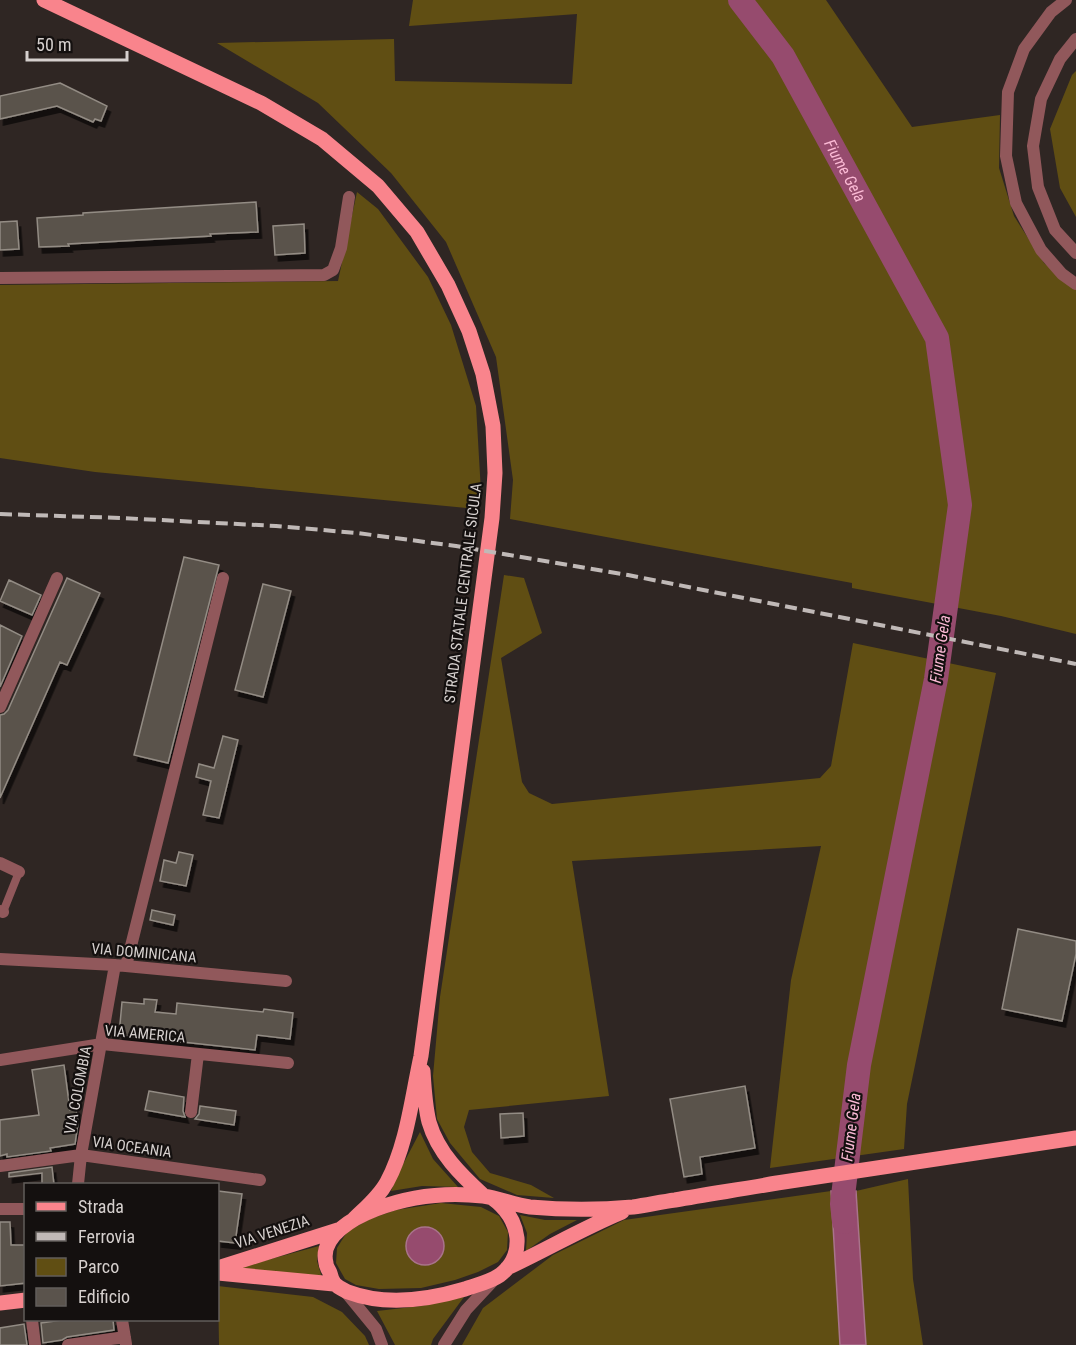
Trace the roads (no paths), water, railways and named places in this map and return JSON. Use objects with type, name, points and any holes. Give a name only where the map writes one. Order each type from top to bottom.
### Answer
[{"type":"main road","name":"STRADA STATALE CENTRALE SICULA","points":[[44,0],[261,103],[322,139],[378,186],[417,232],[448,285],[469,331],[483,374],[492,426],[495,473],[492,518],[422,1056],[395,1165],[387,1184],[353,1220]]},
{"type":"main road","name":"STRADA STATALE CENTRALE SICULA","points":[[422,1056],[429,1122],[437,1140],[452,1164],[488,1197],[503,1206],[515,1228],[517,1242],[515,1258],[503,1272]]},
{"type":"main road","points":[[339,1287],[325,1262],[326,1248],[338,1230],[376,1209],[442,1194],[488,1197],[527,1206],[570,1210],[633,1207],[1076,1137]]},
{"type":"main road","name":"VIA VENEZIA","points":[[219,1273],[339,1287],[364,1297],[390,1300],[419,1299],[475,1286],[592,1224],[633,1207]]},
{"type":"main road","name":"VIA VENEZIA","points":[[219,1268],[338,1230]]},
{"type":"main road","points":[[0,1303],[24,1300]]},
{"type":"street","points":[[1066,0],[1051,12],[1024,49],[1008,92],[1006,156],[1016,203],[1041,250],[1062,274],[1076,284]]},
{"type":"street","points":[[1076,39],[1060,59],[1041,99],[1033,147],[1038,187],[1055,230],[1076,254]]},
{"type":"street","points":[[0,278],[324,275],[333,270],[341,248],[349,197]]},
{"type":"street","points":[[0,708],[57,578]]},
{"type":"street","name":"VIA COLOMBIA","points":[[78,1183],[81,1155],[102,1044],[223,578]]},
{"type":"street","points":[[0,864],[19,872]]},
{"type":"street","name":"VIA DOMINICANA","points":[[0,959],[121,966],[286,981]]},
{"type":"street","name":"VIA AMERICA","points":[[0,1060],[102,1044],[288,1063]]},
{"type":"street","points":[[191,1112],[198,1054]]},
{"type":"street","name":"VIA OCEANIA","points":[[0,1166],[81,1155],[260,1180]]},
{"type":"street","points":[[0,1209],[24,1209]]},
{"type":"street","points":[[444,1345],[466,1310],[503,1272]]},
{"type":"street","points":[[339,1287],[376,1329],[382,1345]]},
{"type":"street","points":[[32,1321],[36,1345]]},
{"type":"street","points":[[68,1345],[126,1341],[122,1321]]},
{"type":"lane","points":[[2,911],[19,872]]},
{"type":"waterway","name":"Fiume Gela","points":[[740,0],[783,56],[937,338],[960,505],[936,679],[859,1065],[842,1204],[844,1222]]},
{"type":"railway","points":[[0,514],[276,526],[357,533],[456,546],[628,575],[1076,664]]}]
